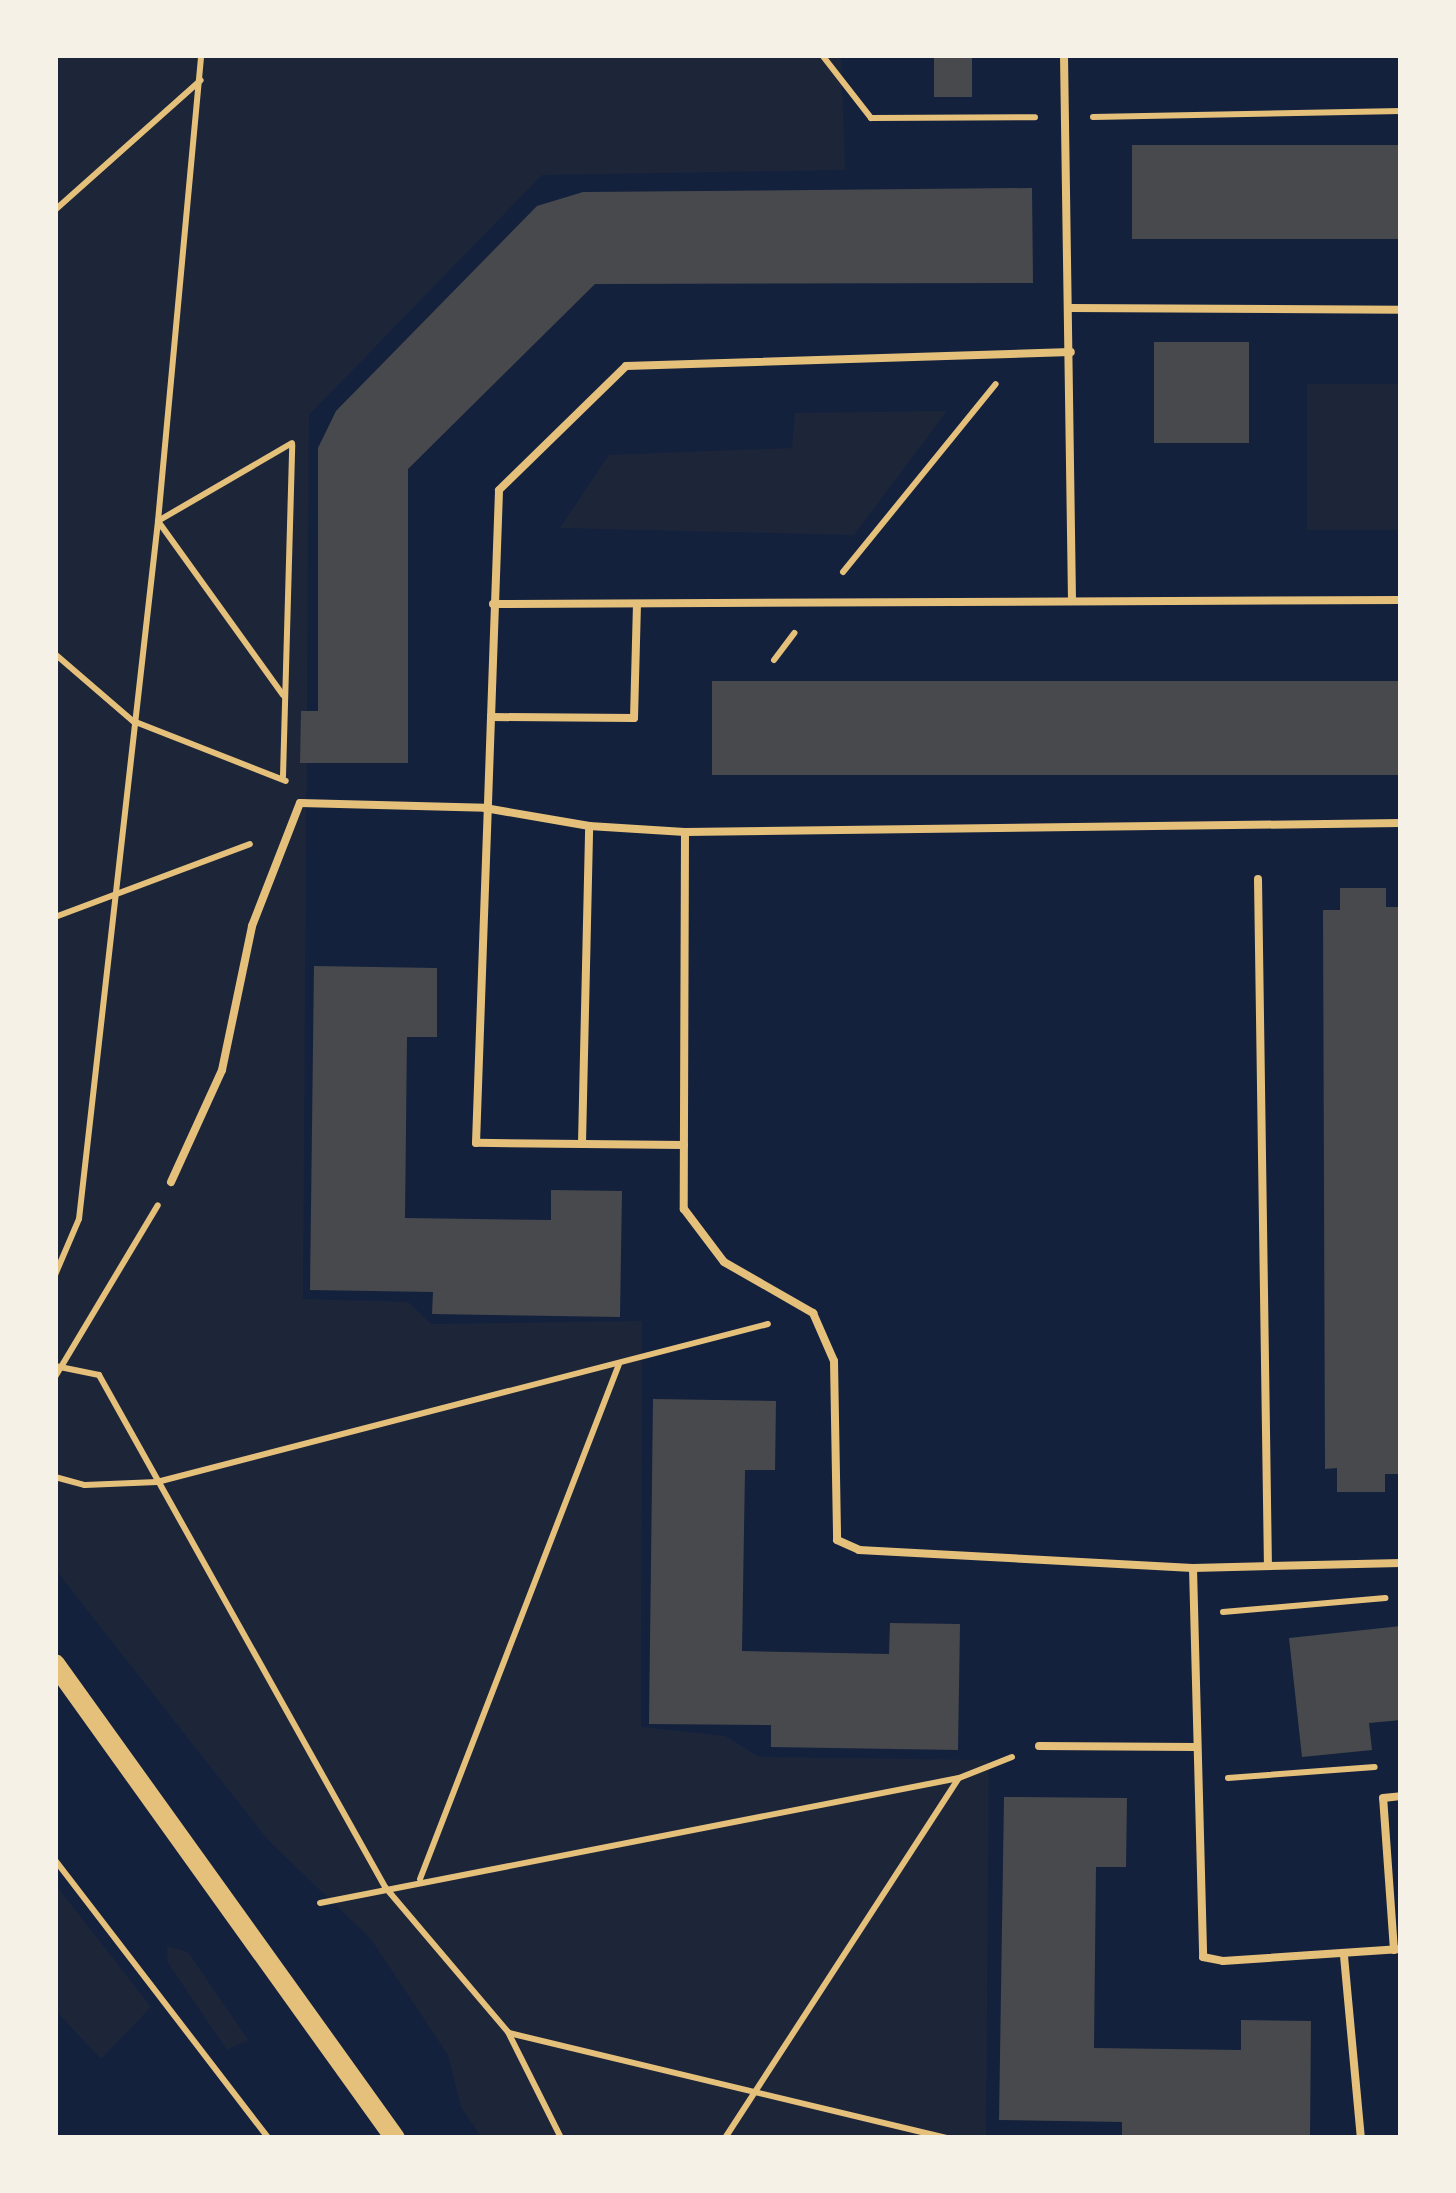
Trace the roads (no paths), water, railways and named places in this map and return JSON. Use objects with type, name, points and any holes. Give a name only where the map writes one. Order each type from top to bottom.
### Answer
[{"type":"main road","points":[[55,1664],[396,2138]]},
{"type":"main road","points":[[55,1674],[72,1689]]},
{"type":"lane","points":[[1064,55],[1072,600]]},
{"type":"lane","points":[[1070,308],[1401,310]]},
{"type":"lane","points":[[684,1145],[476,1144],[499,490],[626,366],[1070,352]]},
{"type":"lane","points":[[493,604],[1401,600]]},
{"type":"lane","points":[[491,716],[634,718],[637,604]]},
{"type":"lane","points":[[171,1182],[222,1070],[252,926],[300,803],[485,808],[590,826],[686,832],[1401,823]]},
{"type":"lane","points":[[582,1143],[590,826]]},
{"type":"lane","points":[[686,832],[684,1208],[724,1262],[813,1313],[834,1361],[837,1540],[859,1550],[1194,1568],[1401,1563]]},
{"type":"lane","points":[[1258,879],[1268,1566]]},
{"type":"lane","points":[[1194,1568],[1203,1957],[1344,1956],[1397,1950],[1383,1798],[1401,1796]]},
{"type":"lane","points":[[1039,1746],[1196,1747]]},
{"type":"lane","points":[[1344,1956],[1361,2138]]}]
